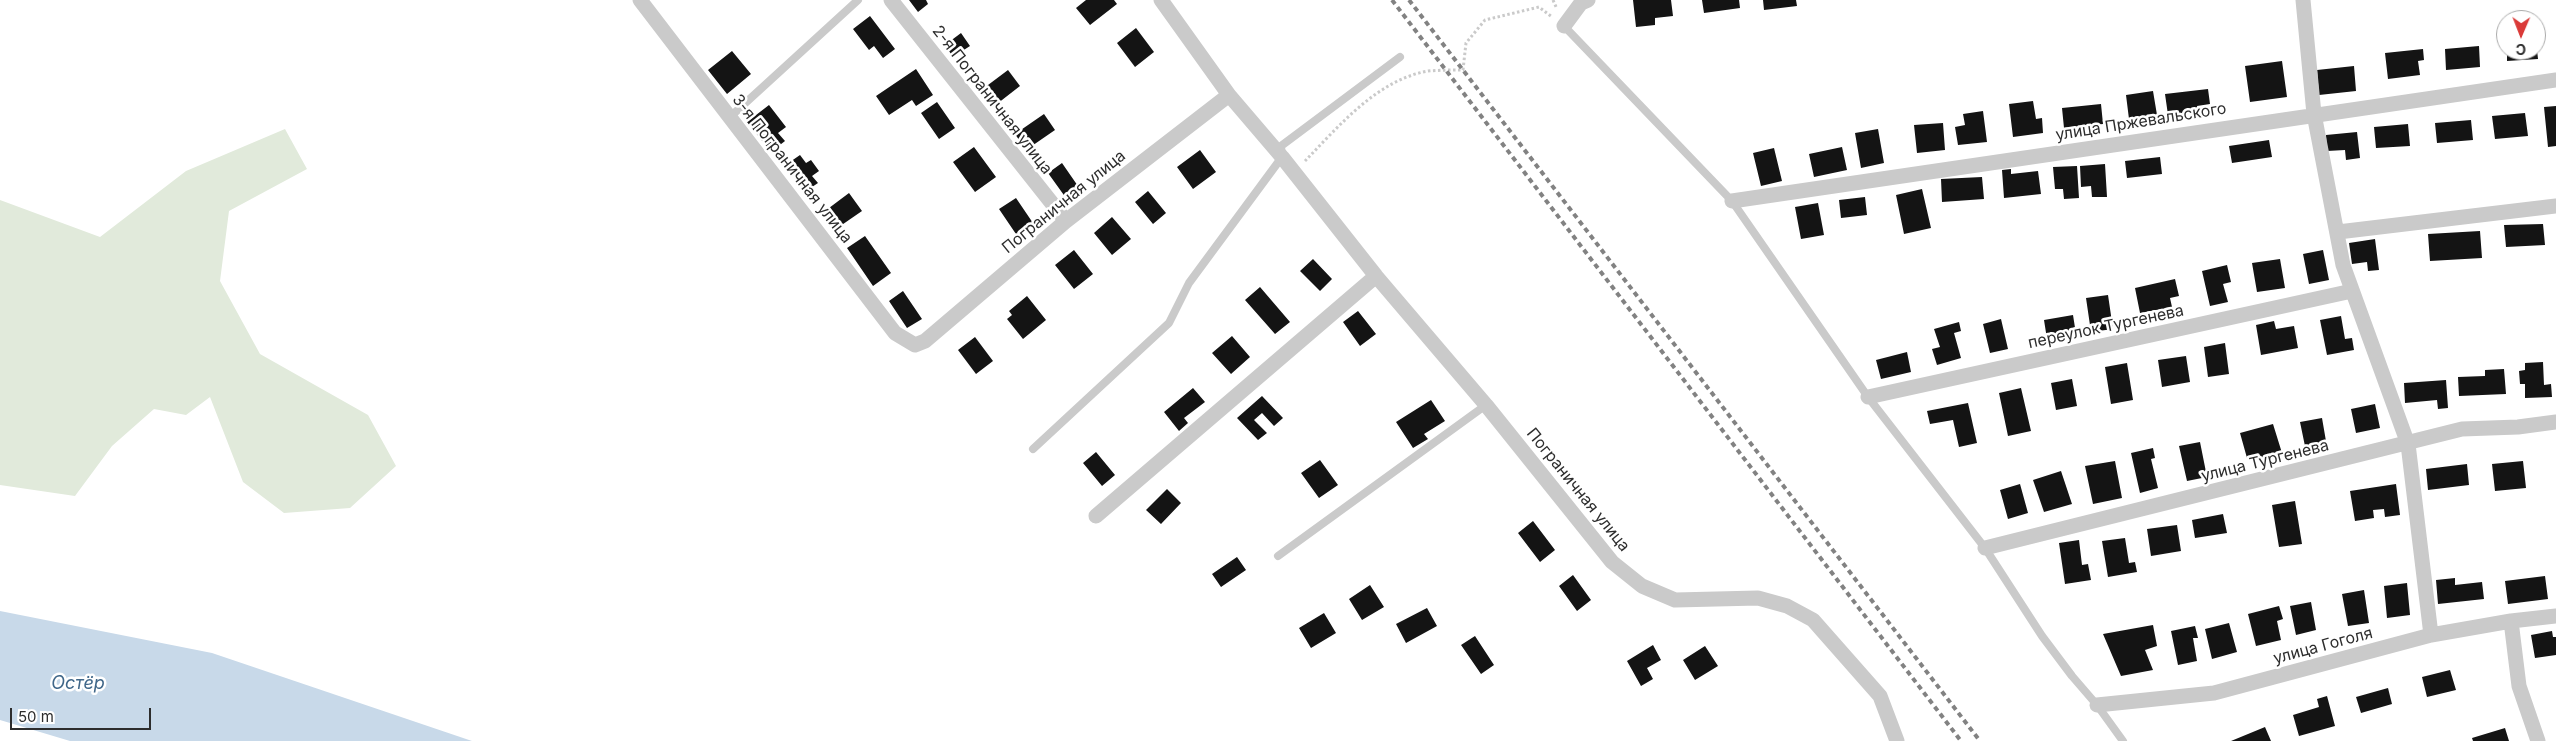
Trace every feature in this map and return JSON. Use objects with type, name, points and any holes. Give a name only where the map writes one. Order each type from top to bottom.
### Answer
[{"type":"street","name":"3-я Пограничная улица","points":[[640,0],[895,333],[915,345],[925,341]]},
{"type":"street","name":"2-я Пограничная улица","points":[[891,0],[1066,221]]},
{"type":"street","name":"Пограничная улица","points":[[1161,0],[1229,95],[1282,157],[1376,276],[1486,405],[1612,562],[1642,586],[1674,600],[1758,598],[1787,606],[1813,620],[1880,696],[1897,741]]},
{"type":"street","points":[[1564,26],[1580,3],[1588,0]]},
{"type":"street","points":[[2303,0],[2314,114],[2343,265],[2408,444],[2431,635]]},
{"type":"street","name":"улица Пржевальского","points":[[1732,201],[2314,114],[2556,80]]},
{"type":"street","name":"Пограничная улица","points":[[925,341],[1066,221],[1229,95]]},
{"type":"street","points":[[2338,232],[2556,206]]},
{"type":"street","points":[[1096,516],[1376,276]]},
{"type":"street","name":"переулок Тургенева","points":[[1868,397],[2352,291]]},
{"type":"street","name":"улица Тургенева","points":[[1985,548],[2462,429],[2518,427],[2556,422]]},
{"type":"street","name":"улица Гоголя","points":[[2098,705],[2214,693],[2431,635],[2511,621],[2556,616]]},
{"type":"street","points":[[2511,621],[2519,686],[2538,741]]},
{"type":"lane","points":[[730,117],[858,0]]},
{"type":"lane","points":[[1564,26],[1732,201],[1868,397],[1985,548],[2042,636],[2072,676],[2098,705],[2123,741]]},
{"type":"lane","points":[[1032,449],[1169,323],[1189,283],[1282,157],[1281,146],[1400,57]]},
{"type":"lane","points":[[1278,556],[1486,405]]},
{"type":"path","points":[[1294,172],[1356,109],[1395,83],[1428,72],[1463,70],[1466,43],[1485,20],[1539,7],[1564,26]]},
{"type":"green space","points":[[285,129],[307,169],[229,211],[220,281],[260,354],[368,415],[396,466],[350,508],[284,513],[243,482],[210,397],[186,415],[154,409],[112,446],[75,496],[0,485],[0,200],[100,237],[186,171]]},
{"type":"water","name":"Остёр","points":[[0,611],[212,653],[472,741],[70,741],[0,720]]},
{"type":"building","points":[[909,0],[926,0],[928,4],[918,12]]},
{"type":"building","points":[[1086,0],[1114,0],[1117,4],[1090,25],[1076,8]]},
{"type":"building","points":[[1633,0],[1671,0],[1673,16],[1655,18],[1655,25],[1636,27]]},
{"type":"building","points":[[1702,0],[1739,0],[1740,8],[1704,13]]},
{"type":"building","points":[[1763,0],[1796,0],[1797,6],[1764,10]]},
{"type":"building","points":[[870,16],[895,49],[883,58],[874,46],[869,50],[853,29]]},
{"type":"building","points":[[1136,28],[1154,52],[1135,67],[1117,43]]},
{"type":"building","points":[[961,33],[970,46],[953,57],[945,45]]},
{"type":"building","points":[[2479,46],[2480,67],[2446,70],[2445,49]]},
{"type":"building","points":[[2423,49],[2424,60],[2418,61],[2420,75],[2388,79],[2385,53]]},
{"type":"building","points":[[732,51],[751,74],[727,94],[708,70]]},
{"type":"building","points":[[2282,61],[2287,97],[2250,102],[2245,66]]},
{"type":"building","points":[[2354,66],[2356,91],[2319,95],[2317,70]]},
{"type":"building","points":[[916,69],[933,95],[916,106],[912,100],[889,115],[876,96]]},
{"type":"building","points":[[1008,70],[1020,86],[993,107],[980,91]]},
{"type":"building","points":[[2208,89],[2210,104],[2197,106],[2198,112],[2168,115],[2165,94]]},
{"type":"building","points":[[2153,91],[2157,115],[2129,119],[2126,95]]},
{"type":"building","points":[[2033,101],[2036,119],[2042,118],[2043,133],[2013,137],[2009,104]]},
{"type":"building","points":[[937,102],[955,128],[939,139],[921,113]]},
{"type":"building","points":[[2101,104],[2103,124],[2064,128],[2062,108]]},
{"type":"building","points":[[769,105],[786,127],[778,133],[785,141],[771,152],[747,122]]},
{"type":"building","points":[[2556,106],[2556,146],[2548,147],[2544,107]]},
{"type":"building","points":[[1983,111],[1987,142],[1958,145],[1955,127],[1965,125],[1963,114]]},
{"type":"building","points":[[2525,113],[2528,136],[2495,139],[2492,116]]},
{"type":"building","points":[[1044,114],[1055,130],[1026,150],[1015,134]]},
{"type":"building","points":[[2471,120],[2473,140],[2437,143],[2435,123]]},
{"type":"building","points":[[1943,123],[1945,150],[1917,153],[1914,125]]},
{"type":"building","points":[[2408,124],[2410,146],[2376,148],[2374,127]]},
{"type":"building","points":[[1878,129],[1884,163],[1861,168],[1855,133]]},
{"type":"building","points":[[2357,132],[2360,158],[2346,160],[2345,150],[2327,151],[2326,135]]},
{"type":"building","points":[[2269,140],[2272,157],[2232,163],[2229,146]]},
{"type":"building","points":[[974,147],[996,177],[975,192],[953,162]]},
{"type":"building","points":[[1842,147],[1847,170],[1814,177],[1809,154]]},
{"type":"building","points":[[1774,148],[1782,181],[1761,186],[1753,153]]},
{"type":"building","points":[[1200,150],[1216,172],[1193,189],[1177,167]]},
{"type":"building","points":[[800,155],[806,163],[811,160],[819,171],[812,176],[818,183],[806,191],[787,164]]},
{"type":"building","points":[[2160,157],[2162,174],[2127,178],[2125,161]]},
{"type":"building","points":[[1062,163],[1080,189],[1066,198],[1048,173]]},
{"type":"building","points":[[2105,164],[2107,197],[2092,197],[2091,186],[2081,187],[2080,166]]},
{"type":"building","points":[[2077,166],[2079,198],[2064,199],[2063,189],[2055,189],[2053,167]]},
{"type":"building","points":[[2011,169],[2011,174],[2038,171],[2041,194],[2004,198],[2002,170]]},
{"type":"building","points":[[1982,177],[1984,199],[1942,202],[1941,179]]},
{"type":"building","points":[[1922,189],[1931,228],[1904,234],[1896,195]]},
{"type":"building","points":[[1148,191],[1166,213],[1153,224],[1135,202]]},
{"type":"building","points":[[849,193],[862,211],[833,231],[821,214]]},
{"type":"building","points":[[1865,197],[1867,215],[1841,218],[1839,200]]},
{"type":"building","points":[[1016,198],[1035,226],[1018,237],[999,209]]},
{"type":"building","points":[[1818,203],[1824,235],[1801,239],[1795,207]]},
{"type":"building","points":[[1112,217],[1131,239],[1112,255],[1094,233]]},
{"type":"building","points":[[2543,224],[2545,245],[2506,247],[2504,225]]},
{"type":"building","points":[[2480,231],[2482,258],[2430,261],[2428,234]]},
{"type":"building","points":[[865,236],[891,273],[873,286],[847,248]]},
{"type":"building","points":[[2375,239],[2379,270],[2368,271],[2367,262],[2352,264],[2349,243]]},
{"type":"building","points":[[1074,250],[1093,274],[1074,289],[1055,265]]},
{"type":"building","points":[[2323,250],[2329,280],[2309,284],[2303,254]]},
{"type":"building","points":[[1313,259],[1332,279],[1320,291],[1300,271]]},
{"type":"building","points":[[2280,259],[2285,288],[2257,292],[2252,263]]},
{"type":"building","points":[[2227,265],[2231,282],[2223,284],[2228,302],[2210,306],[2202,271]]},
{"type":"building","points":[[2175,279],[2179,296],[2170,298],[2172,307],[2140,313],[2135,288]]},
{"type":"building","points":[[1260,287],[1290,322],[1275,334],[1245,300]]},
{"type":"building","points":[[903,291],[922,319],[907,328],[889,301]]},
{"type":"building","points":[[2108,295],[2113,329],[2091,332],[2086,298]]},
{"type":"building","points":[[1027,296],[1046,320],[1023,339],[1007,319],[1012,315],[1009,311]]},
{"type":"building","points":[[1358,311],[1376,334],[1360,346],[1343,322]]},
{"type":"building","points":[[2073,315],[2076,334],[2047,339],[2044,320]]},
{"type":"building","points":[[2341,316],[2345,339],[2352,338],[2354,350],[2327,355],[2320,320]]},
{"type":"building","points":[[2001,319],[2008,349],[1990,353],[1983,324]]},
{"type":"building","points":[[2274,321],[2276,329],[2294,326],[2298,348],[2261,355],[2256,325]]},
{"type":"building","points":[[1959,322],[1961,331],[1954,333],[1961,358],[1937,365],[1932,349],[1940,347],[1934,329]]},
{"type":"building","points":[[1232,336],[1250,357],[1231,374],[1212,353]]},
{"type":"building","points":[[975,337],[993,361],[976,374],[958,350]]},
{"type":"building","points":[[2225,343],[2229,374],[2208,377],[2204,347]]},
{"type":"building","points":[[1907,352],[1911,372],[1881,379],[1876,360]]},
{"type":"building","points":[[2186,356],[2190,382],[2162,387],[2158,360]]},
{"type":"building","points":[[2543,362],[2544,385],[2551,384],[2552,397],[2525,398],[2525,384],[2520,384],[2519,371],[2525,370],[2525,363]]},
{"type":"building","points":[[2127,363],[2133,400],[2111,404],[2105,367]]},
{"type":"building","points":[[2504,369],[2506,394],[2459,396],[2458,377],[2485,376],[2485,370]]},
{"type":"building","points":[[2072,379],[2077,406],[2056,410],[2051,383]]},
{"type":"building","points":[[2446,380],[2448,408],[2438,409],[2437,400],[2405,403],[2404,383]]},
{"type":"building","points":[[1193,388],[1205,402],[1184,418],[1188,423],[1179,431],[1164,412]]},
{"type":"building","points":[[2021,388],[2031,431],[2008,436],[1999,393]]},
{"type":"building","points":[[1262,396],[1283,418],[1274,426],[1262,413],[1254,420],[1267,433],[1258,440],[1237,418]]},
{"type":"building","points":[[1431,400],[1445,421],[1424,434],[1428,439],[1413,448],[1396,422]]},
{"type":"building","points":[[1968,403],[1977,443],[1959,447],[1953,420],[1930,424],[1927,411]]},
{"type":"building","points":[[2375,404],[2380,428],[2356,433],[2351,409]]},
{"type":"building","points":[[2322,418],[2327,447],[2306,451],[2300,422]]},
{"type":"building","points":[[2273,424],[2282,453],[2259,460],[2258,455],[2247,458],[2240,433]]},
{"type":"building","points":[[2200,442],[2207,477],[2187,481],[2179,446]]},
{"type":"building","points":[[2153,448],[2155,458],[2151,459],[2158,488],[2140,493],[2131,453]]},
{"type":"building","points":[[1096,452],[1115,475],[1102,486],[1083,463]]},
{"type":"building","points":[[1320,460],[1338,485],[1319,498],[1301,473]]},
{"type":"building","points":[[2115,461],[2122,498],[2093,504],[2085,466]]},
{"type":"building","points":[[2523,461],[2526,488],[2495,491],[2492,464]]},
{"type":"building","points":[[2467,464],[2469,485],[2428,490],[2426,469]]},
{"type":"building","points":[[2061,471],[2072,504],[2044,512],[2033,480]]},
{"type":"building","points":[[2020,484],[2028,513],[2008,519],[2000,490]]},
{"type":"building","points":[[2396,484],[2400,515],[2385,517],[2384,509],[2373,510],[2374,518],[2355,521],[2350,491]]},
{"type":"building","points":[[1167,489],[1181,503],[1161,524],[1146,510]]},
{"type":"building","points":[[2295,501],[2302,544],[2279,547],[2272,505]]},
{"type":"building","points":[[2223,514],[2227,533],[2195,538],[2192,520]]},
{"type":"building","points":[[1533,521],[1555,550],[1540,562],[1518,533]]},
{"type":"building","points":[[2177,525],[2181,551],[2151,556],[2147,529]]},
{"type":"building","points":[[2125,538],[2129,563],[2135,562],[2137,572],[2108,577],[2102,541]]},
{"type":"building","points":[[2079,540],[2082,565],[2088,564],[2091,580],[2065,584],[2059,543]]},
{"type":"building","points":[[1237,557],[1246,570],[1221,587],[1212,574]]},
{"type":"building","points":[[1573,575],[1591,600],[1577,611],[1559,586]]},
{"type":"building","points":[[2545,576],[2548,599],[2508,604],[2505,581]]},
{"type":"building","points":[[2455,578],[2455,585],[2482,582],[2484,599],[2438,604],[2436,580]]},
{"type":"building","points":[[2407,583],[2410,615],[2387,618],[2384,586]]},
{"type":"building","points":[[1370,585],[1384,607],[1362,620],[1349,599]]},
{"type":"building","points":[[2364,590],[2369,623],[2348,626],[2342,594]]},
{"type":"building","points":[[2311,602],[2316,630],[2296,635],[2290,606]]},
{"type":"building","points":[[2279,606],[2283,619],[2277,621],[2281,640],[2256,646],[2248,614]]},
{"type":"building","points":[[1427,608],[1437,626],[1406,643],[1396,624]]},
{"type":"building","points":[[1324,613],[1336,633],[1311,648],[1299,628]]},
{"type":"building","points":[[2229,623],[2237,652],[2212,659],[2205,629]]},
{"type":"building","points":[[2153,625],[2157,646],[2145,650],[2153,670],[2121,676],[2103,634]]},
{"type":"building","points":[[2195,626],[2198,638],[2193,638],[2197,661],[2178,665],[2171,631]]},
{"type":"building","points":[[2552,631],[2553,637],[2556,637],[2556,655],[2535,658],[2531,635]]},
{"type":"building","points":[[1475,636],[1494,665],[1481,674],[1461,645]]},
{"type":"building","points":[[1653,645],[1661,660],[1647,668],[1653,679],[1641,686],[1627,661]]},
{"type":"building","points":[[1705,646],[1718,666],[1695,680],[1683,660]]},
{"type":"building","points":[[2450,670],[2456,690],[2427,697],[2422,677]]},
{"type":"building","points":[[2388,688],[2392,704],[2361,713],[2356,697]]},
{"type":"building","points":[[2327,696],[2335,726],[2299,736],[2293,715],[2319,707],[2317,699]]},
{"type":"building","points":[[2265,727],[2271,741],[2231,741]]},
{"type":"building","points":[[2505,728],[2509,741],[2473,741],[2472,738]]},
{"type":"railway","points":[[1392,0],[1961,741]]},
{"type":"railway","points":[[1409,0],[1980,741]]}]
